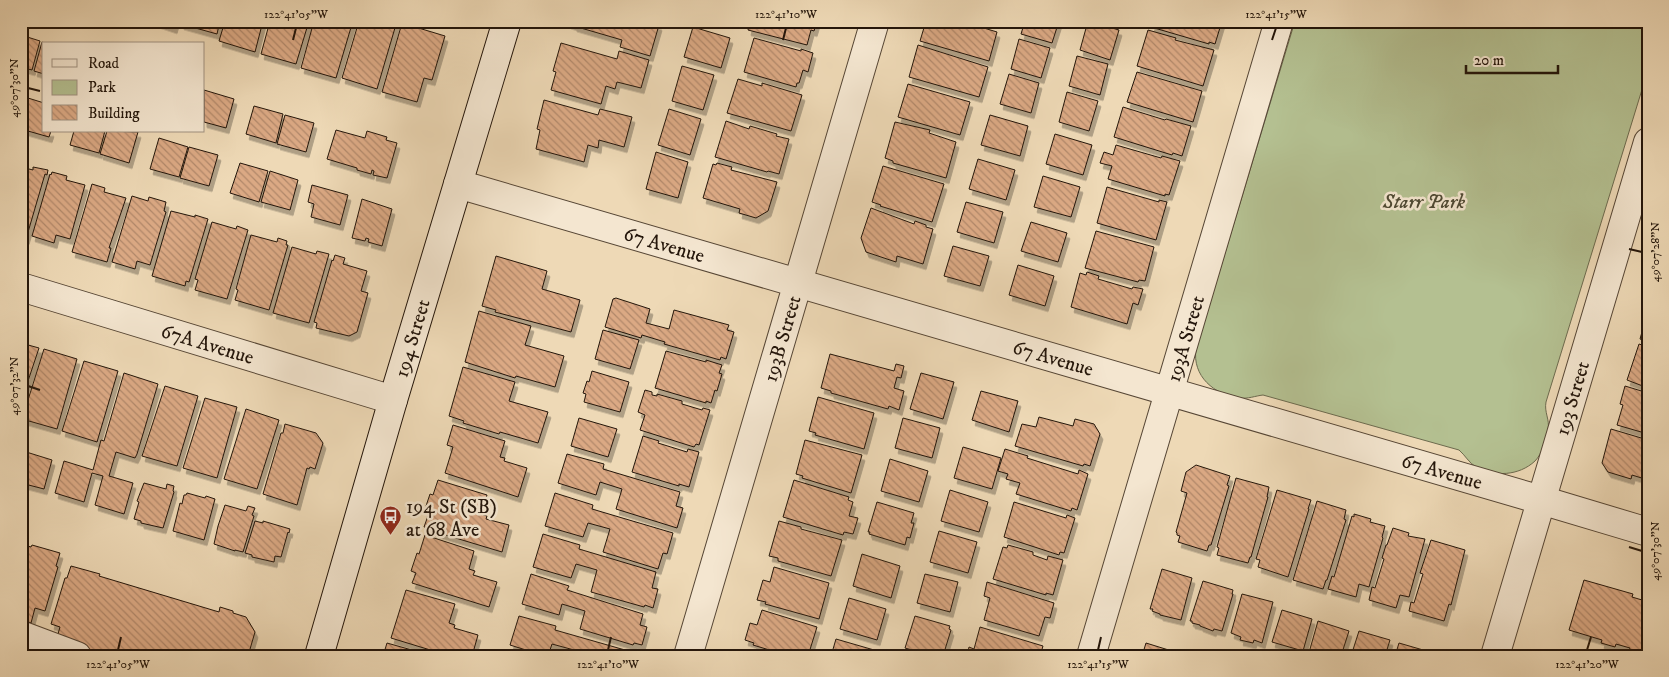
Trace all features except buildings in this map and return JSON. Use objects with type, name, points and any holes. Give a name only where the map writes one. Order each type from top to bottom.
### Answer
[{"type":"street","name":"194 Street","points":[[318,656],[507,21]]},
{"type":"street","name":"193B Street","points":[[688,656],[875,21]]},
{"type":"street","name":"193A Street","points":[[1091,656],[1279,21]]},
{"type":"street","name":"193 Street","points":[[1494,656],[1648,142]]},
{"type":"street","name":"67 Avenue","points":[[458,184],[1648,532]]},
{"type":"street","name":"67A Avenue","points":[[21,287],[393,400]]},
{"type":"street","points":[[21,635],[77,656]]},
{"type":"green space","name":"Starr Park","points":[[1295,21],[1648,21],[1648,70],[1546,402],[1548,426],[1545,442],[1538,458],[1522,470],[1498,473],[1483,470],[1474,465],[1459,450],[1263,395],[1249,398],[1230,396],[1214,388],[1201,376],[1196,359],[1196,349]]},
{"type":"place","name":"194 St (SB) at 68 Ave","points":[[390,536]]}]
